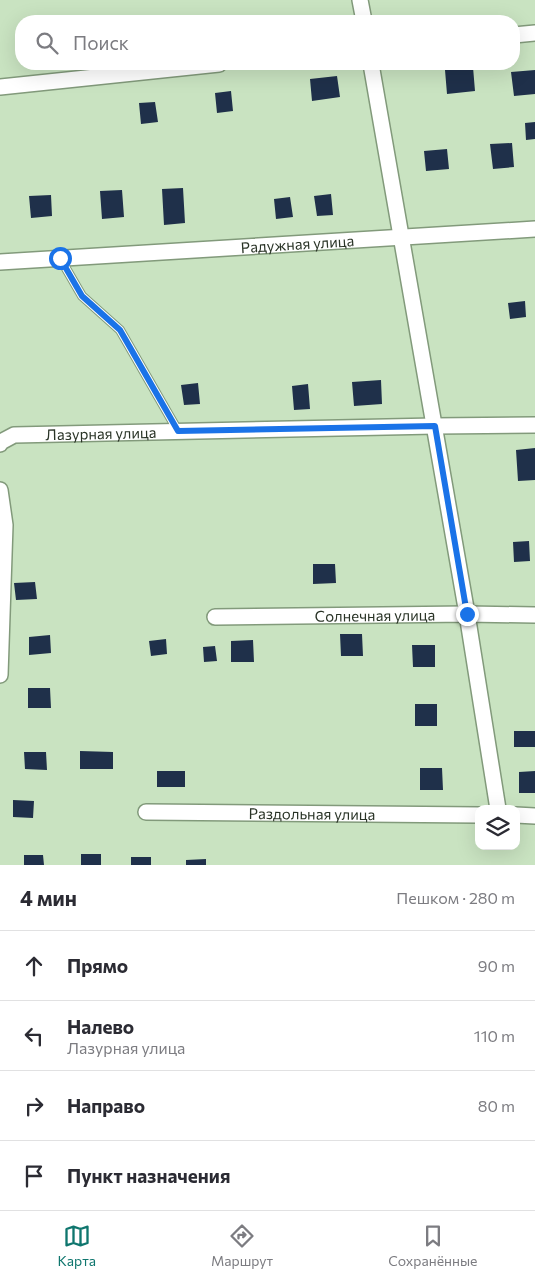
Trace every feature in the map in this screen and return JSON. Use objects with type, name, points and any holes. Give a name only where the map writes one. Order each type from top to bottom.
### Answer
[{"type":"street","points":[[360,0],[363,15]]},
{"type":"street","points":[[520,34],[535,33]]},
{"type":"street","points":[[0,88],[164,70]]},
{"type":"street","points":[[372,70],[435,426],[497,805]]},
{"type":"street","name":"Радужная улица","points":[[0,262],[535,229]]},
{"type":"street","name":"Лазурная улица","points":[[0,444],[14,435],[535,425]]},
{"type":"street","points":[[0,490],[5,525],[0,675]]},
{"type":"street","name":"Солнечная улица","points":[[215,617],[535,615]]},
{"type":"street","name":"Раздольная улица","points":[[146,812],[475,814]]},
{"type":"street","points":[[520,815],[535,816]]},
{"type":"lane","points":[[60,258],[82,296],[120,330],[178,431]]},
{"type":"building","points":[[445,70],[473,70],[475,91],[447,94]]},
{"type":"building","points":[[535,70],[535,94],[514,96],[511,72]]},
{"type":"building","points":[[337,76],[340,97],[312,101],[310,79]]},
{"type":"building","points":[[231,91],[233,111],[217,113],[215,93]]},
{"type":"building","points":[[155,102],[158,122],[141,124],[139,103]]},
{"type":"building","points":[[535,122],[535,139],[526,140],[525,123]]},
{"type":"building","points":[[512,143],[514,167],[493,169],[490,144]]},
{"type":"building","points":[[447,149],[449,169],[426,171],[424,151]]},
{"type":"building","points":[[183,188],[185,223],[164,225],[162,189]]},
{"type":"building","points":[[122,190],[124,217],[102,219],[100,191]]},
{"type":"building","points":[[331,194],[333,215],[317,216],[314,196]]},
{"type":"building","points":[[51,195],[52,216],[31,218],[29,196]]},
{"type":"building","points":[[290,197],[293,217],[276,219],[274,199]]},
{"type":"building","points":[[525,301],[526,317],[510,319],[508,303]]},
{"type":"building","points":[[381,380],[382,404],[354,406],[352,382]]},
{"type":"building","points":[[198,383],[200,404],[184,405],[181,385]]},
{"type":"building","points":[[308,384],[310,409],[294,410],[292,386]]},
{"type":"building","points":[[535,448],[535,480],[518,481],[516,450]]},
{"type":"building","points":[[529,541],[530,561],[514,562],[513,542]]},
{"type":"building","points":[[313,564],[335,564],[336,583],[313,584]]},
{"type":"building","points":[[35,582],[37,599],[16,600],[14,583]]},
{"type":"building","points":[[340,634],[362,634],[363,656],[341,656]]},
{"type":"building","points":[[50,635],[51,653],[29,655],[29,637]]},
{"type":"building","points":[[166,639],[167,654],[151,656],[149,641]]},
{"type":"building","points":[[253,640],[254,662],[231,662],[231,641]]},
{"type":"building","points":[[412,645],[435,645],[435,667],[413,667]]},
{"type":"building","points":[[215,646],[217,661],[204,662],[203,647]]},
{"type":"building","points":[[28,688],[50,688],[51,708],[28,708]]},
{"type":"building","points":[[415,704],[437,704],[437,726],[415,726]]},
{"type":"building","points":[[514,731],[535,731],[535,747],[514,747]]},
{"type":"building","points":[[80,751],[113,752],[113,769],[80,769]]},
{"type":"building","points":[[24,752],[46,752],[47,770],[25,769]]},
{"type":"building","points":[[420,768],[442,768],[443,790],[420,790]]},
{"type":"building","points":[[157,771],[185,771],[185,787],[157,787]]},
{"type":"building","points":[[535,771],[535,793],[519,793],[519,772]]},
{"type":"building","points":[[13,800],[34,801],[33,818],[13,817]]},
{"type":"building","points":[[81,854],[101,854],[101,865],[81,865]]},
{"type":"building","points":[[24,855],[43,855],[44,865],[24,865]]},
{"type":"building","points":[[131,857],[151,857],[151,865],[131,865]]},
{"type":"building","points":[[206,859],[206,865],[186,865],[186,860]]},
{"type":"route","points":[[60,258],[82,296],[120,330],[178,431],[435,426],[467,614]]}]
